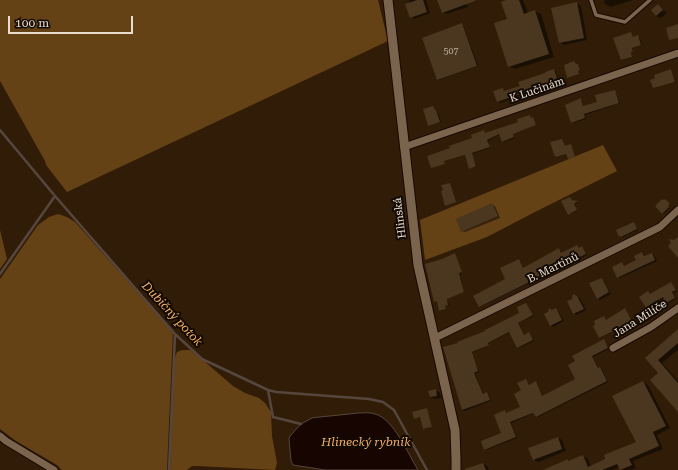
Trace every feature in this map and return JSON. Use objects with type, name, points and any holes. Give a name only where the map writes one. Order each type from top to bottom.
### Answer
[{"type":"street","name":"Hlinská","points":[[388,0],[418,265],[455,430],[456,470]]},
{"type":"street","name":"K Lučinám","points":[[404,147],[678,53]]},
{"type":"street","name":"B. Martinů","points":[[434,338],[660,228],[678,210]]},
{"type":"street","name":"Jana Milíče","points":[[613,348],[651,327],[678,308]]},
{"type":"street","points":[[0,436],[54,470]]},
{"type":"lane","points":[[592,0],[596,15],[625,22],[650,0]]},
{"type":"shaded area","points":[[0,0],[378,0],[388,41],[67,192],[46,165],[0,81]]},
{"type":"shaded area","points":[[603,145],[617,171],[487,237],[425,260],[420,220]]},
{"type":"shaded area","points":[[58,214],[75,222],[173,332],[167,470],[62,470],[57,465],[16,441],[0,429],[0,279],[38,225],[49,217]]},
{"type":"shaded area","points":[[0,230],[7,259],[0,269]]},
{"type":"shaded area","points":[[182,350],[190,350],[233,386],[245,393],[259,398],[265,403],[271,412],[272,436],[277,463],[275,470],[192,466],[187,470],[170,470],[174,360],[177,352]]},
{"type":"water","name":"Hlinecký rybník","points":[[359,413],[375,414],[382,417],[400,438],[418,470],[325,470],[293,465],[291,461],[289,439],[301,424],[312,418]]},
{"type":"building","points":[[417,0],[423,0],[427,12],[410,18],[405,4]]},
{"type":"building","points":[[437,0],[475,0],[475,1],[442,13]]},
{"type":"building","points":[[506,0],[519,0],[524,14],[535,10],[549,54],[508,67],[494,23],[507,19],[501,2]]},
{"type":"building","points":[[577,2],[584,38],[559,43],[551,8]]},
{"type":"building","points":[[658,4],[663,10],[656,16],[651,10]]},
{"type":"building","points":[[462,23],[477,66],[437,80],[422,38]]},
{"type":"building","points":[[678,24],[678,38],[669,40],[666,28]]},
{"type":"building","points":[[631,32],[633,37],[638,35],[641,45],[632,48],[632,57],[621,60],[613,38]]},
{"type":"building","points":[[574,61],[578,64],[580,70],[578,71],[579,74],[567,78],[564,65]]},
{"type":"building","points":[[554,69],[558,81],[497,102],[493,91],[503,88],[504,91],[520,86],[518,82]]},
{"type":"building","points":[[671,69],[675,82],[653,88],[650,80],[655,78],[654,75]]},
{"type":"building","points":[[615,90],[619,103],[584,114],[585,118],[571,123],[565,105],[581,98],[583,106],[597,102],[595,95]]},
{"type":"building","points":[[433,106],[440,122],[428,126],[423,109]]},
{"type":"building","points":[[530,115],[531,118],[533,117],[536,125],[513,134],[514,137],[502,142],[499,134],[487,140],[490,147],[472,153],[476,166],[469,169],[465,155],[444,161],[445,164],[431,168],[427,156],[472,138],[471,135],[484,130],[485,133],[518,122],[517,119]]},
{"type":"building","points":[[562,139],[565,146],[571,144],[575,157],[568,159],[566,154],[555,157],[550,142]]},
{"type":"building","points":[[450,183],[456,202],[445,206],[441,185]]},
{"type":"building","points":[[570,197],[572,200],[578,201],[574,204],[577,210],[568,215],[561,201]]},
{"type":"building","points":[[662,199],[665,199],[670,204],[662,214],[655,206]]},
{"type":"building","points":[[492,203],[498,216],[461,232],[456,219]]},
{"type":"building","points":[[634,222],[637,229],[619,237],[616,230]]},
{"type":"building","points":[[678,237],[678,258],[668,246],[671,243],[669,239],[674,240]]},
{"type":"building","points":[[577,245],[579,248],[582,246],[586,254],[479,307],[473,296],[505,279],[500,268],[519,259],[523,268],[559,248],[561,253]]},
{"type":"building","points":[[642,252],[644,256],[652,253],[655,260],[617,278],[612,267],[622,262],[624,266],[636,260],[634,256]]},
{"type":"building","points":[[455,253],[462,272],[459,273],[464,292],[447,299],[448,305],[445,306],[446,309],[439,311],[437,301],[434,302],[425,264]]},
{"type":"building","points":[[602,278],[609,292],[597,299],[589,283]]},
{"type":"building","points":[[671,282],[676,290],[672,292],[675,298],[666,303],[663,297],[646,308],[639,297],[648,291],[650,294]]},
{"type":"building","points":[[573,294],[577,296],[584,309],[573,314],[567,301],[572,299]]},
{"type":"building","points":[[526,303],[533,315],[518,323],[524,335],[529,332],[533,340],[517,348],[509,332],[488,343],[489,345],[472,352],[478,371],[474,373],[483,394],[487,392],[490,400],[462,410],[443,347],[458,343],[457,342],[485,331],[519,313],[517,307]]},
{"type":"building","points":[[549,308],[552,310],[556,308],[562,320],[550,326],[544,314],[548,312]]},
{"type":"building","points":[[625,308],[633,323],[623,329],[622,327],[599,338],[593,326],[595,325],[594,321],[604,316],[606,320]]},
{"type":"building","points":[[678,329],[678,343],[658,360],[678,383],[678,412],[650,380],[658,373],[645,358]]},
{"type":"building","points":[[604,339],[608,348],[592,356],[598,368],[600,367],[607,381],[536,417],[533,413],[510,422],[516,437],[484,450],[481,441],[501,433],[494,415],[505,410],[506,413],[520,407],[514,394],[521,390],[517,383],[526,379],[529,385],[536,381],[542,396],[575,379],[568,365],[575,361],[572,356]]},
{"type":"building","points":[[643,381],[666,426],[653,432],[659,446],[629,459],[632,465],[620,470],[617,464],[602,470],[543,470],[568,459],[568,461],[583,455],[588,467],[605,459],[604,455],[636,442],[612,396]]},
{"type":"building","points":[[436,389],[437,396],[430,397],[428,391]]},
{"type":"building","points":[[427,408],[432,427],[423,429],[420,417],[414,419],[412,412]]},
{"type":"building","points":[[558,437],[562,449],[533,460],[528,448]]},
{"type":"building","points":[[483,463],[486,470],[465,470],[465,469]]},
{"type":"waterway","name":"Dubičný potok","points":[[0,130],[55,196],[175,334],[202,359],[268,390],[276,392],[369,399],[383,402],[394,410],[427,470]]},
{"type":"waterway","points":[[0,274],[55,196]]},
{"type":"waterway","points":[[169,470],[175,335]]},
{"type":"waterway","points":[[268,390],[273,417],[301,424]]}]
